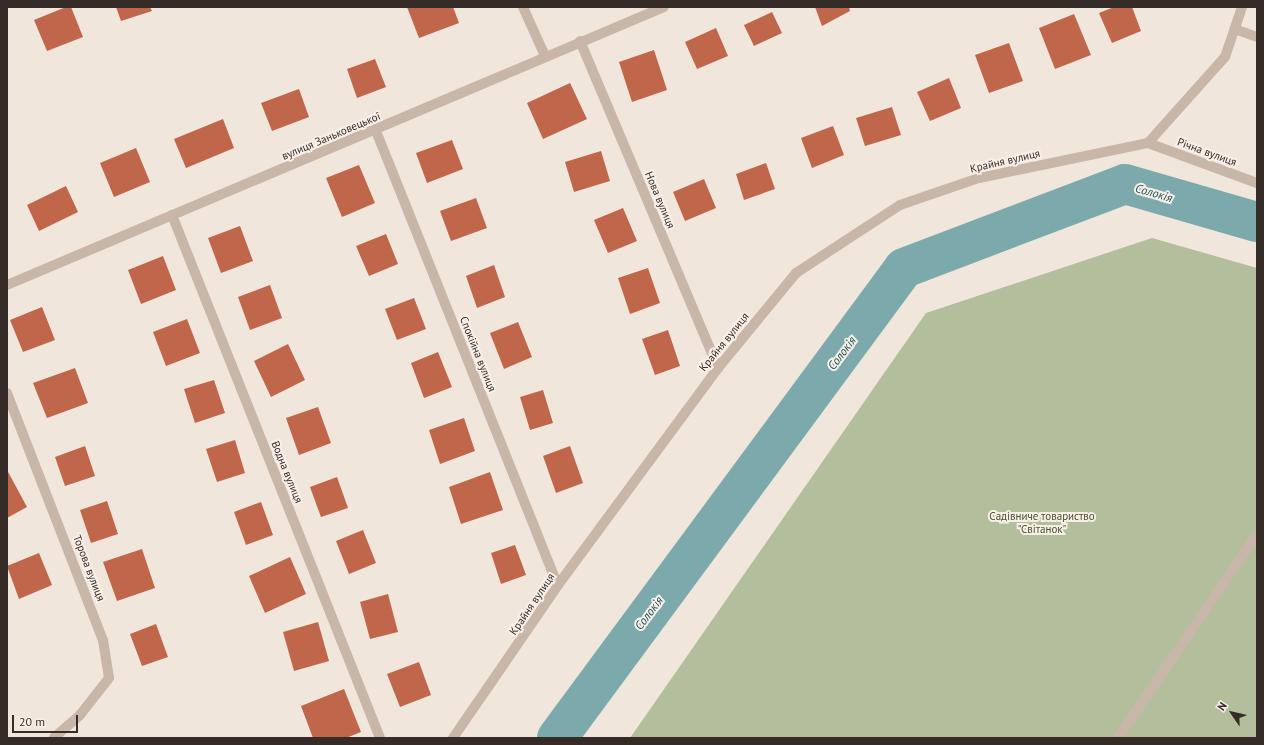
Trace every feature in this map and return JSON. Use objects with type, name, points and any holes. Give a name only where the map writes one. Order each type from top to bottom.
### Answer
[{"type":"street","points":[[523,7],[545,56]]},
{"type":"street","name":"вулиця Заньковецької","points":[[7,286],[172,215],[376,131],[545,56],[664,7]]},
{"type":"street","points":[[1148,143],[1225,57],[1242,7]]},
{"type":"street","points":[[1235,29],[1257,38]]},
{"type":"street","name":"Нова вулиця","points":[[580,41],[718,368]]},
{"type":"street","name":"Спокійна вулиця","points":[[376,131],[558,585]]},
{"type":"street","name":"Річна вулиця","points":[[1148,143],[1257,183]]},
{"type":"street","name":"Крайня вулиця","points":[[453,738],[558,585],[718,368],[796,273],[900,205],[980,178],[1148,143]]},
{"type":"street","name":"Водна вулиця","points":[[172,215],[380,738]]},
{"type":"street","name":"Торова вулиця","points":[[7,393],[103,640],[109,678],[80,715],[54,738]]},
{"type":"street","points":[[1118,738],[1257,534]]},
{"type":"green space","name":"Садівниче товариство \"Світанок\"","points":[[1152,238],[1257,268],[1257,738],[630,738],[926,313]]},
{"type":"building","points":[[66,7],[71,7],[83,37],[47,51],[34,20]]},
{"type":"building","points":[[116,7],[150,7],[152,11],[121,21]]},
{"type":"building","points":[[407,7],[453,7],[459,23],[419,38]]},
{"type":"building","points":[[815,7],[849,7],[850,11],[822,26]]},
{"type":"building","points":[[1114,7],[1132,7],[1141,31],[1112,43],[1099,13]]},
{"type":"building","points":[[772,12],[782,33],[754,46],[744,25]]},
{"type":"building","points":[[1074,14],[1091,55],[1055,69],[1039,28]]},
{"type":"building","points":[[716,28],[728,56],[697,69],[685,42]]},
{"type":"building","points":[[1009,43],[1023,81],[989,93],[975,55]]},
{"type":"building","points":[[654,50],[667,90],[632,102],[619,62]]},
{"type":"building","points":[[375,59],[386,87],[357,98],[347,69]]},
{"type":"building","points":[[949,78],[961,108],[930,121],[917,92]]},
{"type":"building","points":[[570,83],[587,119],[543,139],[527,103]]},
{"type":"building","points":[[299,89],[309,117],[272,131],[261,103]]},
{"type":"building","points":[[892,107],[901,135],[865,146],[856,118]]},
{"type":"building","points":[[223,119],[234,148],[186,168],[174,139]]},
{"type":"building","points":[[833,126],[844,155],[812,168],[801,138]]},
{"type":"building","points":[[452,140],[463,169],[427,183],[416,153]]},
{"type":"building","points":[[136,148],[150,182],[114,197],[100,163]]},
{"type":"building","points":[[601,151],[610,181],[574,192],[565,162]]},
{"type":"building","points":[[766,163],[775,189],[744,200],[736,174]]},
{"type":"building","points":[[359,165],[375,203],[342,217],[326,178]]},
{"type":"building","points":[[704,179],[716,208],[685,221],[673,192]]},
{"type":"building","points":[[66,186],[78,212],[39,231],[27,205]]},
{"type":"building","points":[[476,198],[487,228],[451,241],[440,211]]},
{"type":"building","points":[[623,208],[637,241],[608,253],[594,220]]},
{"type":"building","points":[[240,226],[253,261],[221,273],[208,238]]},
{"type":"building","points":[[386,234],[398,264],[369,276],[356,246]]},
{"type":"building","points":[[163,256],[176,290],[141,304],[128,270]]},
{"type":"building","points":[[494,265],[505,297],[477,308],[466,276]]},
{"type":"building","points":[[648,268],[660,303],[630,314],[618,278]]},
{"type":"building","points":[[270,285],[282,318],[250,330],[238,297]]},
{"type":"building","points":[[414,298],[426,329],[397,340],[385,309]]},
{"type":"building","points":[[42,307],[55,340],[23,352],[10,320]]},
{"type":"building","points":[[187,319],[200,353],[166,366],[153,332]]},
{"type":"building","points":[[518,322],[532,357],[504,369],[490,333]]},
{"type":"building","points":[[668,330],[680,366],[655,375],[642,339]]},
{"type":"building","points":[[288,344],[305,380],[271,397],[254,361]]},
{"type":"building","points":[[438,352],[452,387],[424,398],[411,363]]},
{"type":"building","points":[[75,368],[88,403],[47,418],[33,383]]},
{"type":"building","points":[[214,380],[225,413],[195,423],[184,389]]},
{"type":"building","points":[[543,390],[553,423],[530,430],[520,397]]},
{"type":"building","points":[[318,407],[331,443],[299,455],[286,418]]},
{"type":"building","points":[[464,418],[475,451],[440,464],[429,430]]},
{"type":"building","points":[[235,440],[245,473],[217,482],[206,449]]},
{"type":"building","points":[[85,446],[95,476],[65,486],[55,457]]},
{"type":"building","points":[[570,446],[583,483],[556,493],[543,456]]},
{"type":"building","points":[[7,470],[27,507],[7,518]]},
{"type":"building","points":[[490,472],[503,510],[461,524],[449,487]]},
{"type":"building","points":[[337,477],[348,508],[321,517],[310,487]]},
{"type":"building","points":[[107,501],[118,534],[91,543],[80,510]]},
{"type":"building","points":[[261,502],[273,535],[246,545],[234,512]]},
{"type":"building","points":[[363,530],[376,563],[349,574],[336,541]]},
{"type":"building","points":[[515,545],[526,575],[501,584],[491,553]]},
{"type":"building","points":[[142,549],[155,588],[117,601],[103,562]]},
{"type":"building","points":[[39,553],[52,585],[19,599],[7,566]]},
{"type":"building","points":[[290,557],[306,594],[265,613],[249,576]]},
{"type":"building","points":[[388,594],[398,632],[370,639],[360,602]]},
{"type":"building","points":[[318,622],[329,661],[294,671],[283,632]]},
{"type":"building","points":[[156,624],[168,657],[142,666],[130,634]]},
{"type":"building","points":[[419,662],[431,695],[400,707],[387,674]]},
{"type":"building","points":[[344,689],[361,732],[346,738],[313,738],[301,706]]},
{"type":"waterway","name":"Солокія","points":[[557,738],[904,268],[1125,184],[1257,222]]}]
